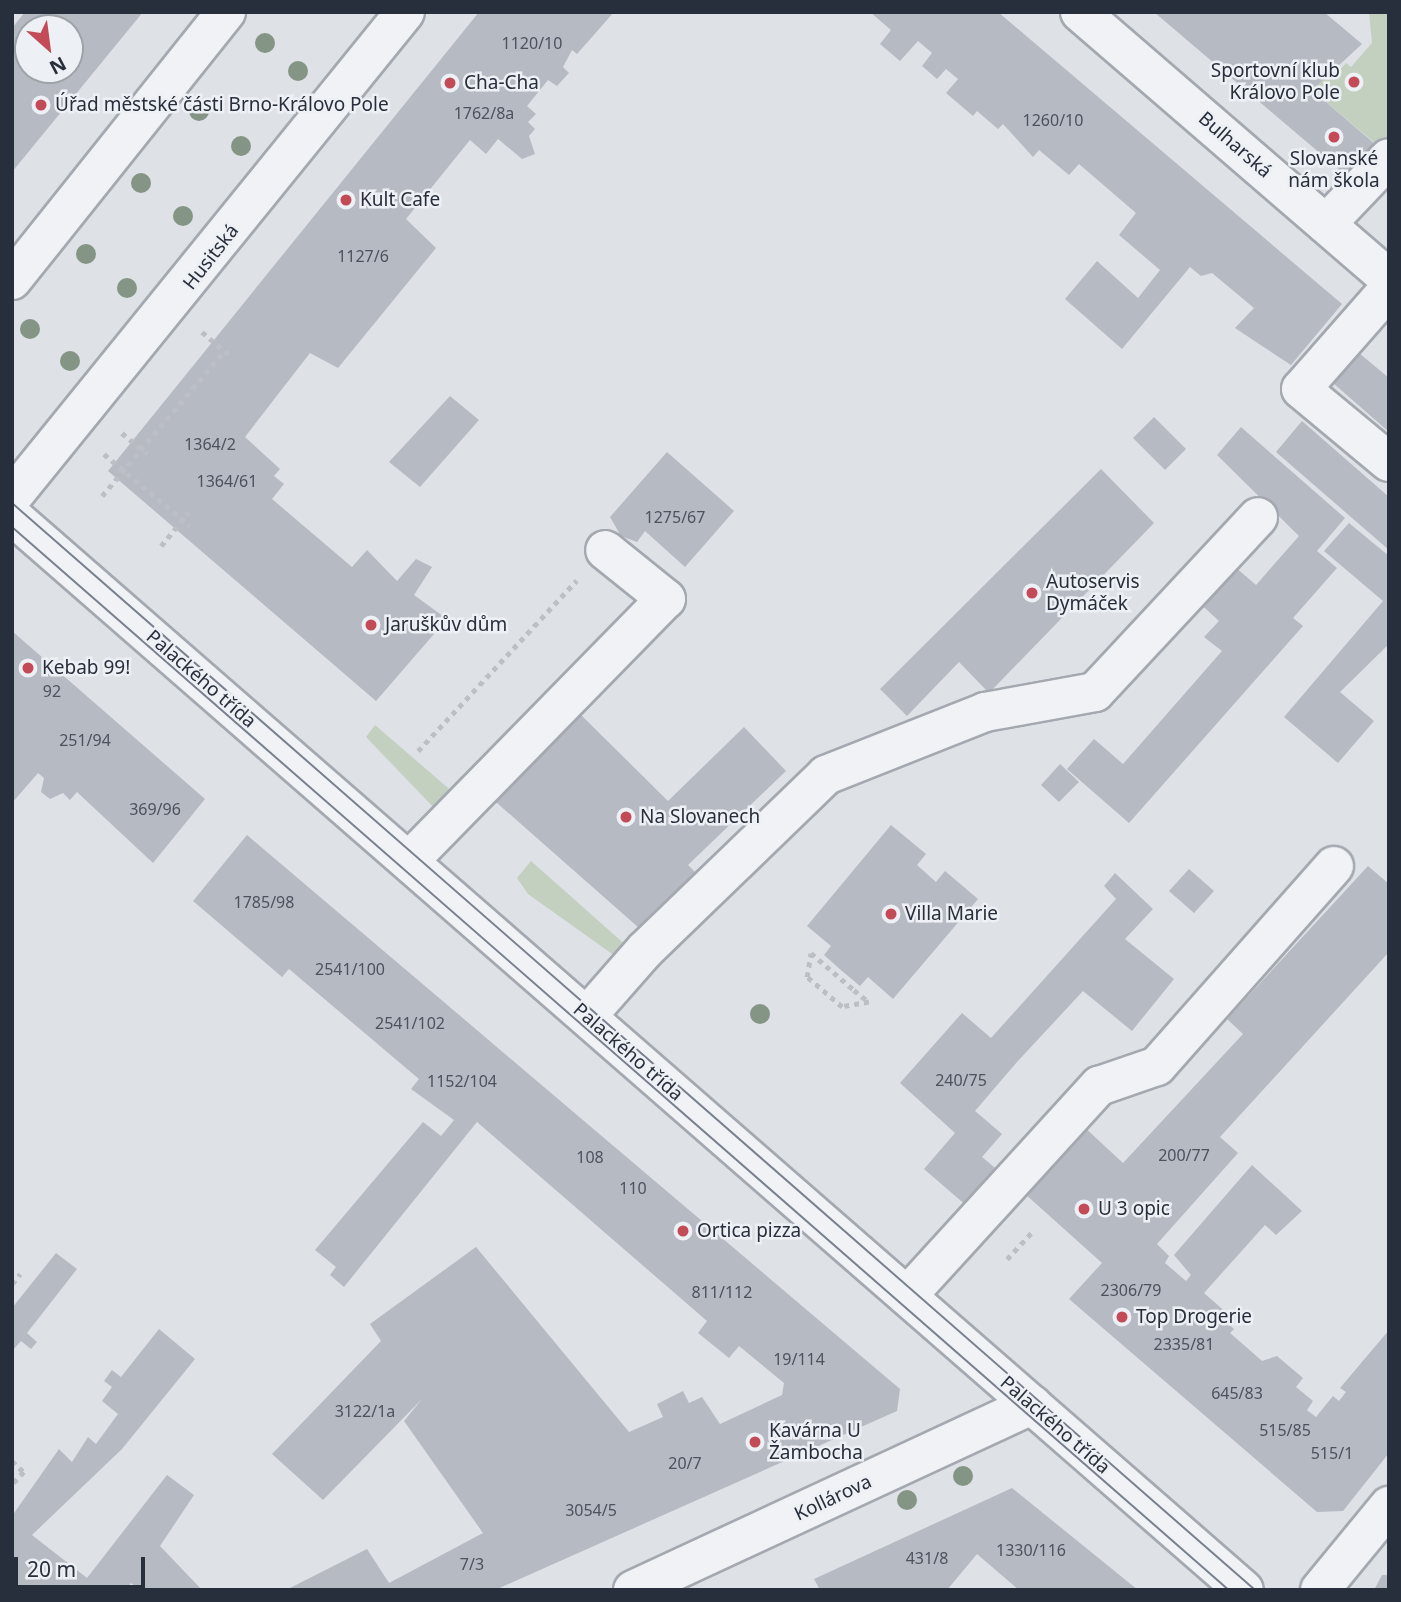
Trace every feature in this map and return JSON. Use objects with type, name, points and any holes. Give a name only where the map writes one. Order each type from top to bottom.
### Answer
[{"type":"street","points":[[12,280],[226,12]]},
{"type":"street","name":"Husitská","points":[[12,497],[405,12]]},
{"type":"street","name":"Bulharská","points":[[1080,12],[1389,279]]},
{"type":"street","points":[[1326,224],[1389,158]]},
{"type":"street","points":[[1389,289],[1301,389],[1389,462]]},
{"type":"street","name":"Palackého třída","points":[[12,516],[1244,1590]]},
{"type":"street","points":[[587,1016],[645,950],[826,775],[985,712],[1095,692],[1258,517]]},
{"type":"street","points":[[409,861],[666,599],[605,550]]},
{"type":"street","points":[[907,1296],[1099,1086],[1157,1066],[1334,866]]},
{"type":"street","name":"Kollárova","points":[[633,1590],[1032,1405]]},
{"type":"street","points":[[1320,1590],[1389,1506]]},
{"type":"path","points":[[202,332],[231,356]]},
{"type":"path","points":[[102,496],[224,351]]},
{"type":"path","points":[[121,433],[148,454]]},
{"type":"path","points":[[104,454],[190,526]]},
{"type":"path","points":[[160,546],[189,512]]},
{"type":"path","points":[[418,751],[605,550]]},
{"type":"path","points":[[811,953],[840,974],[869,1002],[842,1007],[807,977],[811,953]]},
{"type":"path","points":[[1007,1259],[1034,1230]]},
{"type":"path","points":[[12,1284],[20,1274]]},
{"type":"path","points":[[12,1461],[24,1472],[12,1485]]},
{"type":"green space","name":"Sportovní klub Královo Pole","points":[[1369,12],[1389,12],[1389,155],[1312,90],[1330,69],[1336,74],[1346,63],[1351,67],[1372,43]]},
{"type":"green space","points":[[375,725],[455,794],[438,812],[366,737]]},
{"type":"green space","points":[[531,861],[629,948],[615,956],[528,894],[517,878]]},
{"type":"building","points":[[25,12],[143,12],[12,172],[14,26],[14,84],[84,84],[84,14],[23,14]]},
{"type":"building","points":[[479,12],[614,12],[577,54],[572,50],[563,67],[569,73],[557,86],[548,80],[527,106],[536,114],[528,122],[535,129],[529,136],[535,154],[522,159],[498,139],[486,154],[470,140],[406,219],[436,248],[338,368],[310,353],[245,437],[280,469],[274,476],[284,484],[272,499],[352,567],[367,550],[397,581],[416,559],[432,567],[414,595],[447,619],[376,701],[108,471]]},
{"type":"building","points":[[870,12],[998,12],[1342,304],[1291,365],[1235,328],[1254,308],[1212,273],[1201,276],[1190,267],[1122,349],[1065,299],[1097,261],[1138,298],[1160,270],[1119,235],[1136,213],[1079,164],[1069,175],[1039,150],[1033,157],[1003,124],[998,129],[977,111],[973,116],[946,93],[958,79],[946,69],[937,79],[922,66],[932,53],[918,41],[900,61],[880,44],[891,30]]},
{"type":"building","points":[[1154,12],[1324,12],[1362,44],[1312,90],[1383,151],[1355,183]]},
{"type":"building","points":[[1359,353],[1389,378],[1389,432],[1333,383]]},
{"type":"building","points":[[450,396],[479,420],[420,487],[389,462]]},
{"type":"building","points":[[1154,417],[1186,449],[1165,470],[1133,438]]},
{"type":"building","points":[[1302,421],[1389,497],[1389,550],[1276,452]]},
{"type":"building","points":[[1241,427],[1345,518],[1317,551],[1337,568],[1293,618],[1303,626],[1129,823],[1067,769],[1094,739],[1123,764],[1222,651],[1204,637],[1219,621],[1194,598],[1227,560],[1256,585],[1299,536],[1217,455]]},
{"type":"building","points":[[667,452],[734,511],[685,567],[645,531],[637,542],[621,536],[610,517]]},
{"type":"building","name":"Autoservis Dymáček","points":[[1101,469],[1154,523],[989,693],[959,662],[907,716],[880,689]]},
{"type":"building","points":[[1349,523],[1389,556],[1389,644],[1340,692],[1374,721],[1338,763],[1284,717],[1383,601],[1324,551]]},
{"type":"building","points":[[12,631],[205,799],[153,863],[77,792],[70,800],[63,793],[50,799],[41,792],[44,778],[38,773],[12,803]]},
{"type":"building","name":"Na Slovanech","points":[[576,710],[668,801],[744,727],[786,771],[688,865],[696,873],[639,928],[488,795]]},
{"type":"building","points":[[1060,764],[1079,782],[1059,802],[1041,785]]},
{"type":"building","name":"Villa Marie","points":[[891,825],[926,854],[917,865],[936,882],[945,871],[978,899],[893,999],[868,977],[860,986],[842,971],[824,955],[831,946],[807,926]]},
{"type":"building","points":[[247,835],[900,1389],[897,1411],[495,1590],[286,1590],[367,1549],[389,1583],[483,1533],[404,1421],[422,1399],[323,1500],[272,1454],[381,1341],[370,1324],[476,1247],[629,1432],[663,1417],[657,1404],[683,1391],[689,1403],[702,1397],[720,1424],[782,1395],[784,1383],[739,1346],[729,1358],[698,1333],[707,1321],[477,1122],[344,1287],[330,1275],[336,1267],[315,1250],[423,1122],[441,1136],[454,1120],[411,1089],[419,1079],[289,969],[282,977],[193,901]]},
{"type":"building","points":[[1368,866],[1389,884],[1389,952],[1220,1137],[1238,1153],[1157,1244],[1169,1256],[1165,1263],[1186,1281],[1191,1275],[1174,1255],[1252,1165],[1302,1211],[1276,1235],[1265,1225],[1204,1293],[1228,1314],[1223,1319],[1234,1329],[1230,1333],[1262,1361],[1277,1356],[1303,1378],[1296,1387],[1313,1401],[1307,1410],[1316,1417],[1333,1396],[1339,1401],[1346,1392],[1340,1388],[1389,1330],[1389,1453],[1343,1511],[1317,1512],[1069,1299],[1102,1263],[1024,1193],[1082,1125],[1123,1163],[1243,1034],[1227,1019]]},
{"type":"building","points":[[1189,869],[1214,891],[1194,913],[1169,891]]},
{"type":"building","points":[[1115,873],[1153,909],[1125,939],[1174,979],[1132,1031],[1083,991],[1017,1062],[975,1111],[1002,1134],[982,1157],[1000,1172],[968,1207],[924,1169],[955,1133],[900,1083],[962,1013],[991,1038],[1116,899],[1104,886]]},
{"type":"building","points":[[56,1253],[77,1269],[27,1333],[37,1342],[31,1349],[21,1341],[12,1351],[12,1308]]},
{"type":"building","points":[[159,1329],[195,1359],[122,1449],[32,1535],[87,1578],[167,1475],[194,1495],[160,1546],[202,1590],[140,1590],[131,1583],[126,1590],[12,1590],[12,1516],[59,1449],[72,1462],[88,1437],[96,1444],[118,1414],[102,1401],[112,1387],[104,1381],[112,1370],[121,1377]]},
{"type":"building","points":[[1012,1488],[1138,1590],[1019,1590],[977,1554],[947,1590],[820,1590],[814,1579]]},
{"type":"building","points":[[1382,1575],[1389,1575],[1389,1590],[1374,1590]]},
{"type":"tram line","points":[[12,503],[1255,1590]]},
{"type":"tram line","points":[[12,527],[1229,1590]]},
{"type":"place","name":"Sportovní klub Královo Pole","points":[[1354,82]]},
{"type":"place","name":"Cha-Cha","points":[[450,83]]},
{"type":"place","name":"Úřad městské části Brno-Královo Pole","points":[[41,105]]},
{"type":"place","name":"Slovanské nám škola","points":[[1334,137]]},
{"type":"place","name":"Kult Cafe","points":[[346,200]]},
{"type":"place","name":"Autoservis Dymáček","points":[[1032,593]]},
{"type":"place","name":"Jaruškův dům","points":[[371,625]]},
{"type":"place","name":"Kebab 99!","points":[[28,668]]},
{"type":"place","name":"Na Slovanech","points":[[626,817]]},
{"type":"place","name":"Villa Marie","points":[[891,914]]},
{"type":"place","name":"U 3 opic","points":[[1084,1209]]},
{"type":"place","name":"Ortica pizza","points":[[683,1231]]},
{"type":"place","name":"Top Drogerie","points":[[1122,1317]]},
{"type":"place","name":"Kavárna U Žambocha","points":[[755,1442]]}]
